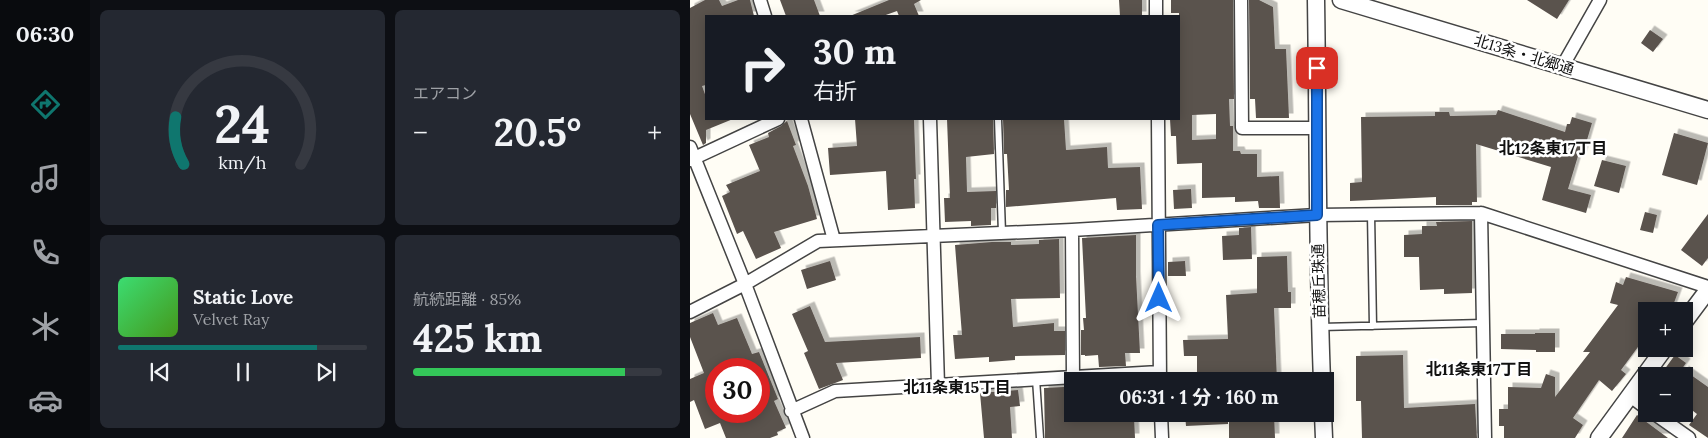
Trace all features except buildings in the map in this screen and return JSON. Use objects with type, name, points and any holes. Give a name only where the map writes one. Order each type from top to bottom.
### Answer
[{"type":"street","points":[[760,0],[765,15]]},
{"type":"street","points":[[1156,0],[1156,15]]},
{"type":"street","points":[[1242,0],[1242,128],[1318,128]]},
{"type":"street","name":"苗穂丘珠通","points":[[1316,0],[1317,215],[1322,372]]},
{"type":"street","name":"北13条・北郷通","points":[[1341,0],[1708,110]]},
{"type":"street","points":[[1562,67],[1595,2]]},
{"type":"street","points":[[776,120],[691,155],[745,284],[803,438]]},
{"type":"street","points":[[801,120],[834,240]]},
{"type":"street","points":[[930,120],[938,385]]},
{"type":"street","points":[[1158,120],[1160,372]]},
{"type":"street","points":[[690,312],[745,284],[818,241],[1072,230],[1317,215],[1481,213],[1708,289],[1693,310]]},
{"type":"street","points":[[1481,213],[1485,438]]},
{"type":"street","points":[[1072,230],[1073,372]]},
{"type":"street","points":[[1599,438],[1658,357]]},
{"type":"street","points":[[792,410],[835,391],[1064,377]]},
{"type":"street","points":[[1629,395],[1638,402]]},
{"type":"street","points":[[1161,422],[1162,438]]},
{"type":"street","points":[[1323,422],[1324,438]]},
{"type":"street","points":[[1666,422],[1689,438]]},
{"type":"lane","points":[[998,120],[1002,233]]},
{"type":"lane","points":[[1371,214],[1373,326]]},
{"type":"lane","points":[[1320,327],[1483,323]]},
{"type":"lane","points":[[1036,379],[1040,438]]},
{"type":"district","name":"北12条東17丁目","points":[[1553,148]]},
{"type":"district","name":"北11条東17丁目","points":[[1479,369]]},
{"type":"district","name":"北11条東15丁目","points":[[957,387]]},
{"type":"route","points":[[1159,298],[1158,225],[1317,215],[1317,68]]}]
